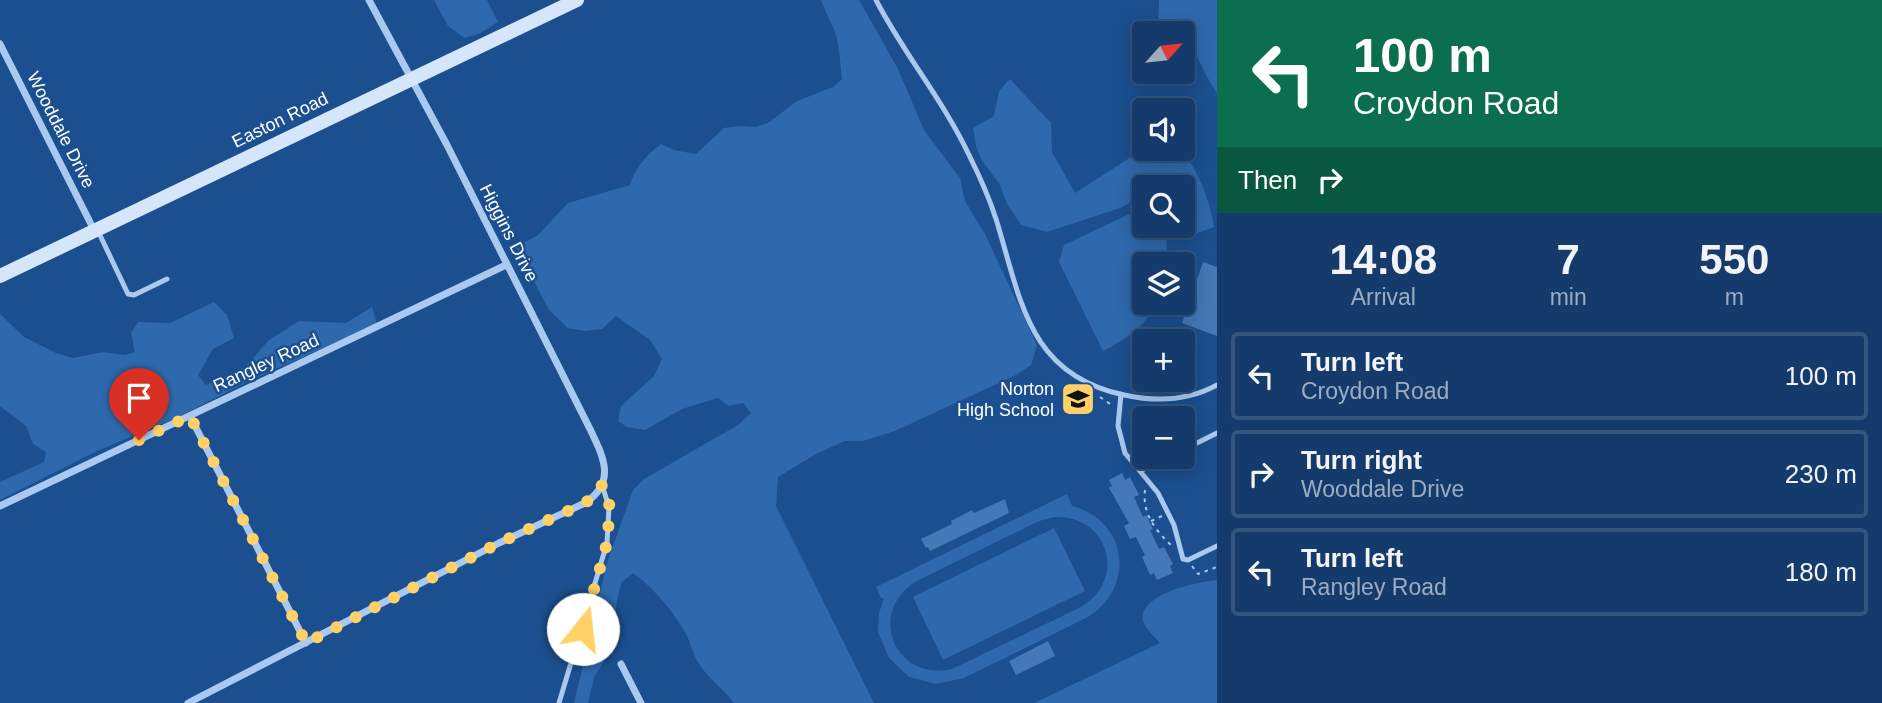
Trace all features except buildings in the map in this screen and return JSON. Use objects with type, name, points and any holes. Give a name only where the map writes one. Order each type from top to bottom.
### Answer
[{"type":"street","name":"Higgins Drive","points":[[369,0],[447,145],[602,455],[605,469],[602,485]]},
{"type":"street","name":"Easton Road","points":[[0,276],[577,0]]},
{"type":"street","name":"Wooddale Drive","points":[[0,44],[96,229]]},
{"type":"street","name":"Rangley Road","points":[[0,506],[506,265]]},
{"type":"street","points":[[190,416],[306,643]]},
{"type":"street","points":[[188,703],[499,543],[585,503],[602,485]]},
{"type":"street","points":[[621,664],[640,703]]},
{"type":"lane","points":[[877,2],[950,118],[969,155],[995,215],[1028,323],[1057,363],[1100,390],[1147,400],[1201,394],[1217,385]]},
{"type":"lane","points":[[96,229],[128,293],[134,295],[167,279]]},
{"type":"lane","points":[[1121,394],[1118,426],[1125,453],[1158,493],[1174,525],[1183,559],[1188,560],[1217,546]]},
{"type":"lane","points":[[1195,444],[1217,433]]},
{"type":"lane","points":[[1140,471],[1144,469]]},
{"type":"lane","points":[[559,703],[607,543],[610,507],[602,485]]},
{"type":"path","points":[[1100,397],[1111,402],[1113,412]]},
{"type":"path","points":[[1143,486],[1144,500],[1151,521],[1171,545],[1173,554]]},
{"type":"path","points":[[1186,568],[1193,566],[1198,574],[1217,567]]},
{"type":"shaded area","points":[[434,0],[487,0],[498,22],[479,34],[464,38],[448,26]]},
{"type":"shaded area","points":[[821,0],[859,0],[898,69],[924,130],[960,178],[965,201],[985,234],[1037,345],[1031,365],[1016,375],[895,431],[863,441],[845,441],[816,454],[778,477],[776,506],[874,703],[734,703],[702,668],[687,636],[670,610],[649,586],[633,573],[621,583],[605,660],[594,677],[588,703],[574,703],[607,563],[633,490],[644,479],[738,425],[751,413],[743,403],[729,406],[718,398],[682,409],[645,430],[627,427],[618,421],[621,406],[654,376],[662,359],[650,340],[616,316],[602,329],[585,331],[568,328],[549,310],[516,247],[538,235],[568,203],[630,185],[642,162],[661,144],[674,150],[696,154],[724,128],[756,127],[768,123],[797,101],[833,87],[842,79],[839,50],[835,32]]},
{"type":"shaded area","points":[[1159,0],[1217,0],[1217,93],[1195,53],[1195,21],[1158,21]]},
{"type":"shaded area","points":[[1010,79],[1051,123],[1052,152],[1075,193],[1132,154],[1132,161],[1189,161],[1202,186],[1214,227],[1195,234],[1195,175],[1132,175],[1132,202],[1120,208],[1047,232],[1021,225],[1007,204],[1000,185],[981,159],[973,128],[994,116],[999,91]]},
{"type":"shaded area","points":[[1132,213],[1132,238],[1166,238],[1167,252],[1132,252],[1132,315],[1150,315],[1120,342],[1103,351],[1059,262],[1064,245]]},
{"type":"shaded area","points":[[214,302],[227,315],[234,338],[213,349],[198,375],[206,385],[245,367],[269,340],[299,321],[346,323],[372,307],[377,324],[251,380],[178,417],[95,452],[0,500],[0,482],[44,462],[46,452],[33,444],[26,426],[0,406],[0,314],[24,337],[56,353],[73,358],[103,352],[125,355],[135,352],[131,333],[138,322],[170,323]]},
{"type":"shaded area","points":[[1067,494],[1072,506],[1091,514],[1105,526],[1115,540],[1119,557],[1119,574],[1113,590],[1102,605],[1086,618],[964,678],[936,684],[909,677],[889,658],[878,632],[879,613],[884,598],[881,598],[876,587]],"holes":[[[1054,517],[1073,519],[1088,526],[1099,537],[1105,550],[1107,565],[1104,581],[1096,595],[1081,607],[952,669],[932,670],[915,665],[902,655],[894,641],[890,625],[893,609],[901,594],[917,581],[1039,521]]]},
{"type":"shaded area","points":[[1054,528],[1085,591],[943,660],[913,597]]},
{"type":"shaded area","points":[[1217,580],[1217,703],[1034,703],[1160,643],[1143,621],[1144,611],[1150,603],[1171,591]]},
{"type":"place","name":"Norton High School","points":[[1078,399]]},
{"type":"route","points":[[139,440],[190,416],[306,643],[499,543],[585,503],[602,485],[610,507],[607,543],[583,629]]}]
